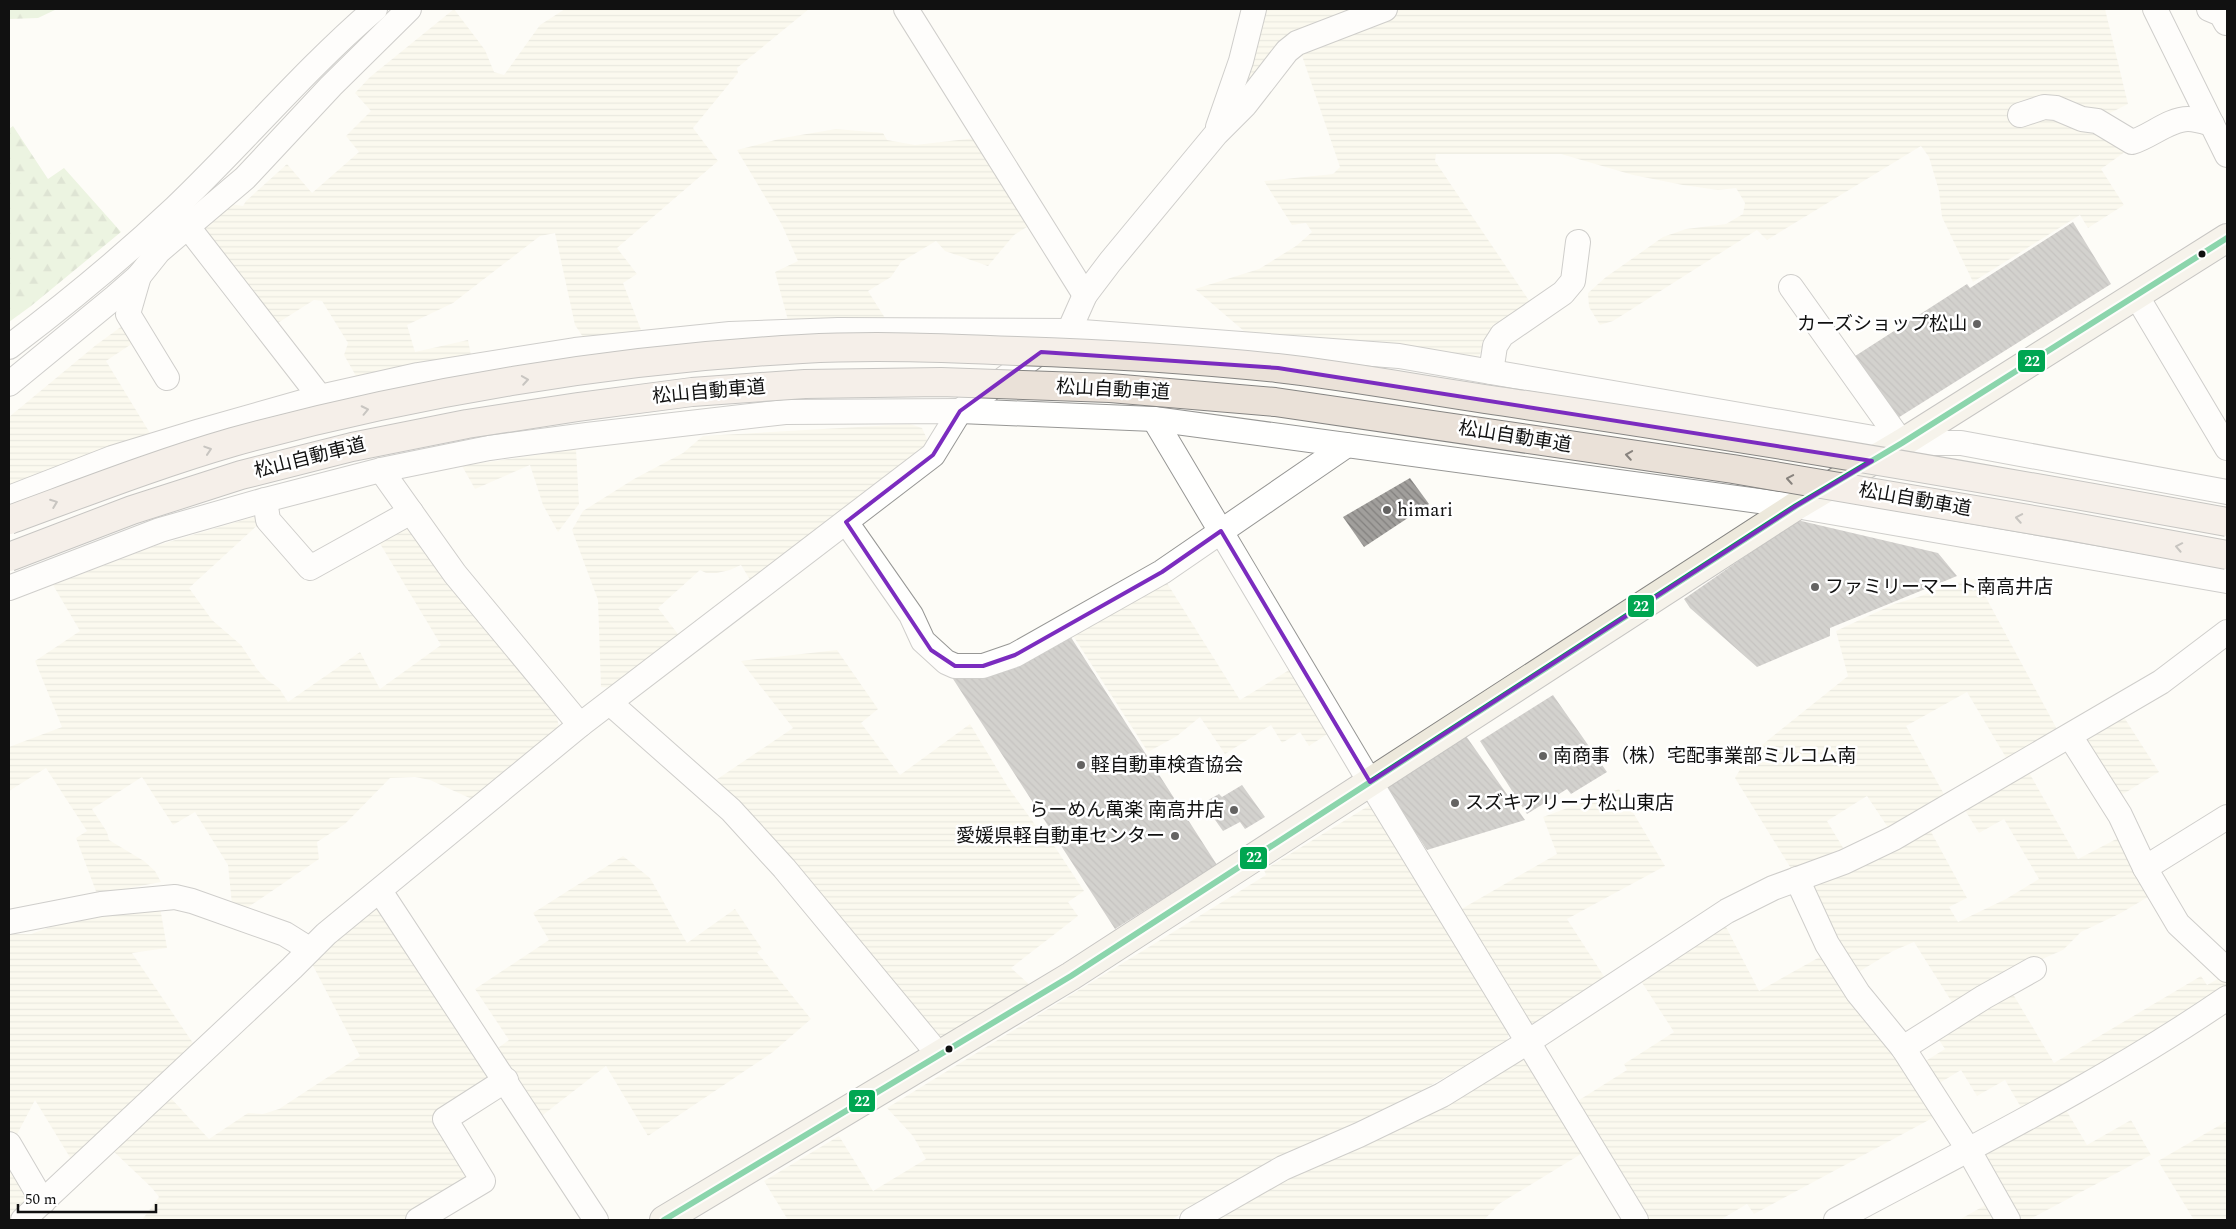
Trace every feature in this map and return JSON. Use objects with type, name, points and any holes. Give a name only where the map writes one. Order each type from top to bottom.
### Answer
[{"type":"highway","name":"松山自動車道","points":[[9,520],[121,478],[232,443],[345,414],[461,391],[574,373],[689,358],[806,349],[941,348],[1111,355],[1278,368],[1643,422],[2227,522]]},
{"type":"highway","name":"松山自動車道","points":[[9,556],[132,510],[241,475],[352,447],[467,424],[692,392],[805,384],[941,382],[1110,388],[1275,402],[1733,469],[2227,556]]},
{"type":"main road","points":[[664,1220],[1071,976],[1796,506],[1902,443],[2227,238]]},
{"type":"street","points":[[9,347],[98,275],[175,208],[301,79],[374,9]]},
{"type":"street","points":[[9,384],[139,276],[159,251],[245,178],[331,86],[409,9]]},
{"type":"street","points":[[906,9],[1085,295]]},
{"type":"street","points":[[1216,134],[1241,61],[1254,9]]},
{"type":"street","points":[[24,1220],[292,968],[309,949],[580,725],[934,455],[960,411],[1069,331],[1085,295],[1216,134],[1245,105],[1287,51],[1297,43],[1385,9]]},
{"type":"street","points":[[2155,9],[2227,155]]},
{"type":"street","points":[[2020,115],[2044,107],[2056,108],[2082,119],[2097,121],[2132,142],[2187,119],[2212,124]]},
{"type":"street","points":[[188,227],[320,397]]},
{"type":"street","points":[[1491,372],[1495,346],[1502,335],[1563,293],[1573,281],[1578,242]]},
{"type":"street","points":[[139,276],[128,314],[167,378]]},
{"type":"street","points":[[1791,287],[1902,443]]},
{"type":"street","points":[[2136,295],[2227,448]]},
{"type":"street","points":[[9,498],[112,458],[320,397],[418,375],[556,353],[730,334],[838,330],[1069,331],[1399,356],[1902,443],[1962,443],[2227,492]]},
{"type":"street","points":[[9,588],[160,530],[381,470],[490,448],[785,412],[960,411],[1154,418],[1796,506],[2227,581]]},
{"type":"street","points":[[1154,418],[1370,782],[1636,1220]]},
{"type":"street","points":[[846,522],[911,615],[923,641],[946,662],[955,666],[984,666],[1016,655],[1162,572],[1347,445]]},
{"type":"street","points":[[381,470],[455,574],[580,725]]},
{"type":"street","points":[[265,500],[268,520],[310,568],[411,512]]},
{"type":"street","points":[[1192,1220],[1283,1168],[1360,1135],[1442,1095],[1528,1042],[1727,911],[1773,888],[1844,862],[1894,838],[2161,682],[2227,632]]},
{"type":"street","points":[[610,703],[731,810],[784,868],[939,1055]]},
{"type":"street","points":[[2070,736],[2120,815],[2145,868],[2178,924],[2227,970]]},
{"type":"street","points":[[2145,868],[2227,817]]},
{"type":"street","points":[[1797,879],[1827,944],[1858,993],[1903,1048],[1968,1150],[2008,1220]]},
{"type":"street","points":[[380,891],[506,1080],[596,1220]]},
{"type":"street","points":[[9,922],[101,904],[175,897],[192,901],[285,934],[309,949]]},
{"type":"street","points":[[1903,1048],[1984,997],[2034,969]]},
{"type":"street","points":[[1836,1220],[2108,1074],[2185,1027],[2227,998]]},
{"type":"street","points":[[418,1220],[483,1181],[445,1119],[506,1080]]},
{"type":"street","points":[[9,1144],[43,1202]]},
{"type":"highlighted area","points":[[1041,352],[1278,368],[1872,461],[1796,506],[1370,782],[1221,531],[1162,572],[1015,655],[983,666],[955,666],[931,650],[846,522],[933,455],[960,411]]},
{"type":"shaded area","points":[[454,9],[485,50],[494,72],[504,75],[540,25],[565,9],[809,9],[737,68],[738,73],[693,128],[718,161],[617,248],[637,274],[623,283],[643,335],[587,343],[575,325],[555,233],[540,236],[453,303],[407,325],[415,352],[468,340],[472,360],[360,383],[344,355],[348,343],[322,301],[314,300],[273,326],[201,228],[230,204],[243,206],[246,201],[287,164],[312,193],[359,152],[346,136],[371,111],[355,93],[370,77]]},
{"type":"shaded area","points":[[1261,9],[1371,9],[1308,33],[1238,103]]},
{"type":"shaded area","points":[[1397,9],[2105,9],[2128,104],[2104,116],[2129,149],[2101,169],[2124,205],[2088,228],[2080,215],[1973,282],[1942,217],[1939,191],[1929,157],[1921,146],[1767,240],[1757,230],[1613,321],[1600,325],[1589,307],[1588,293],[1606,277],[1663,237],[1686,229],[1726,224],[1743,214],[1745,203],[1736,188],[1718,190],[1683,185],[1633,175],[1561,154],[1436,154],[1435,161],[1532,305],[1486,340],[1477,361],[1245,332],[1195,289],[1259,269],[1296,246],[1312,232],[1306,223],[1292,225],[1264,181],[1333,174],[1340,167],[1299,47]]},
{"type":"shaded area","points":[[836,129],[883,133],[887,140],[915,145],[976,138],[1030,225],[1014,235],[988,266],[945,251],[936,241],[901,262],[891,277],[868,291],[885,318],[882,321],[789,324],[775,272],[798,261],[782,225],[737,150],[783,138]]},
{"type":"shaded area","points":[[129,321],[139,339],[106,361],[153,438],[9,489],[9,417],[96,345]]},
{"type":"shaded area","points":[[910,424],[922,428],[927,439],[926,446],[752,583],[741,565],[717,573],[706,573],[700,570],[658,608],[681,638],[615,688],[601,687],[598,600],[572,530],[583,511],[634,479],[683,453],[703,436]]},
{"type":"shaded area","points":[[576,449],[579,504],[558,532],[543,505],[530,465],[475,489],[462,466]]},
{"type":"shaded area","points":[[260,515],[262,521],[189,588],[212,620],[241,645],[257,669],[266,679],[279,688],[288,702],[360,652],[380,689],[441,645],[376,537],[404,523],[556,715],[559,726],[556,731],[474,800],[430,780],[415,777],[390,778],[345,824],[317,842],[319,859],[244,910],[232,904],[228,865],[195,812],[173,825],[142,777],[92,809],[107,832],[109,840],[144,861],[155,871],[161,882],[97,894],[76,838],[87,831],[46,768],[9,791],[9,747],[62,727],[35,661],[80,631],[53,585],[155,546]]},
{"type":"shaded area","points":[[1162,575],[1240,700],[1294,667],[1332,731],[1309,746],[1300,732],[1282,743],[1271,725],[1225,754],[1200,717],[1177,736],[1148,752],[1068,628]]},
{"type":"shaded area","points":[[1976,579],[2058,731],[2008,761],[1967,692],[1906,726],[1945,796],[1889,829],[1867,796],[1827,821],[1845,851],[1792,870],[1735,778],[1748,756],[1848,676],[1836,631],[1894,604],[1961,581]]},
{"type":"shaded area","points":[[837,650],[878,709],[861,723],[900,775],[970,724],[1008,787],[1041,833],[1055,847],[1084,891],[1068,902],[1078,916],[1011,968],[1030,985],[943,1038],[939,1038],[710,784],[793,728],[741,661]]},
{"type":"shaded area","points":[[2122,714],[2159,772],[2115,799],[2078,742]]},
{"type":"shaded area","points":[[2027,769],[2078,859],[2124,835],[2153,894],[2121,913],[2081,932],[2063,950],[2033,963],[1955,1007],[1914,942],[1893,951],[1852,976],[1804,886],[1929,828],[1967,898],[1949,907],[1958,922],[2006,899],[2039,879],[2004,819],[1979,833],[1963,807]]},
{"type":"shaded area","points":[[1619,789],[1665,866],[1567,919],[1607,981],[1537,1024],[1529,1023],[1458,911],[1557,854],[1543,817]]},
{"type":"shaded area","points":[[1370,805],[1375,806],[1471,965],[1470,970],[1509,1031],[1507,1042],[1389,1109],[1209,1197],[1171,1220],[788,1220],[764,1181],[839,1136],[873,1191],[926,1159],[913,1136],[887,1108],[1266,875],[1264,870]]},
{"type":"shaded area","points":[[623,856],[650,878],[687,943],[735,909],[762,949],[757,952],[811,1019],[773,1052],[648,1136],[606,1066],[539,1118],[495,1050],[509,1040],[475,989],[549,940],[533,913]]},
{"type":"shaded area","points":[[377,903],[497,1080],[440,1118],[478,1180],[412,1220],[142,1220],[159,1197],[110,1148],[167,1094],[209,1139],[248,1113],[263,1114],[279,1109],[360,1056],[310,960]]},
{"type":"shaded area","points":[[160,907],[167,948],[132,953],[197,1049],[74,1164],[35,1100],[13,1142],[9,1134],[9,934],[31,934],[78,917]]},
{"type":"shaded area","points":[[1724,923],[1759,991],[1825,954],[1940,1114],[1754,1214],[1747,1204],[1720,1220],[1646,1220],[1576,1102],[1627,1070],[1624,1064],[1674,1032],[1639,978]]},
{"type":"shaded area","points":[[2225,975],[2227,978],[2227,991],[2023,1111],[2005,1080],[1977,1096],[1961,1070],[1933,1087],[1919,1065],[1945,1049],[1935,1034],[2010,989],[2054,1063],[2201,976],[2207,985]]},
{"type":"shaded area","points":[[1519,1060],[1529,1061],[1583,1148],[1581,1154],[1499,1204],[1484,1220],[1209,1220],[1285,1176]]},
{"type":"shaded area","points":[[2063,1105],[2087,1145],[2131,1120],[2151,1155],[2028,1220],[2014,1220],[1975,1155]]},
{"type":"shaded area","points":[[2227,1121],[2227,1220],[2194,1220],[2158,1161]]},
{"type":"shaded area","points":[[9,1154],[37,1199],[13,1220],[9,1220]]},
{"type":"shaded area","points":[[1989,1203],[1999,1220],[1959,1220]]},
{"type":"green space","points":[[9,9],[57,9],[38,18],[9,19]]},
{"type":"green space","points":[[13,126],[48,179],[64,168],[121,232],[9,322],[9,129]]},
{"type":"building","name":"カーズショップ松山","points":[[2073,222],[2111,284],[1893,421],[1849,360],[1967,284],[1970,288]]},
{"type":"building","name":"himari","points":[[1410,478],[1429,504],[1364,547],[1343,517]]},
{"type":"building","name":"ファミリーマート南高井店","points":[[1797,520],[1938,553],[1957,576],[1830,628],[1830,636],[1757,667],[1690,608],[1684,599]]},
{"type":"building","name":"軽自動車検査協会","points":[[1065,628],[1217,865],[1115,929],[944,665],[984,664]]},
{"type":"building","name":"南商事（株）宅配事業部ミルコム南","points":[[1553,695],[1607,772],[1571,794],[1567,789],[1527,814],[1480,741]]},
{"type":"building","name":"スズキアリーナ松山東店","points":[[1466,736],[1525,820],[1427,850],[1385,786]]},
{"type":"building","name":"らーめん萬楽 南高井店","points":[[1242,785],[1265,817],[1245,829],[1240,822],[1223,831],[1203,803],[1219,794],[1222,797]]},
{"type":"transit line","name":"22","points":[[664,1220],[1071,976],[1796,506],[1902,443],[2227,238]]},
{"type":"place","name":"カーズショップ松山","points":[[1977,324]]},
{"type":"place","name":"himari","points":[[1387,510]]},
{"type":"place","name":"ファミリーマート南高井店","points":[[1815,587]]},
{"type":"place","name":"南商事（株）宅配事業部ミルコム南","points":[[1543,756]]},
{"type":"place","name":"軽自動車検査協会","points":[[1081,765]]},
{"type":"place","name":"スズキアリーナ松山東店","points":[[1455,803]]},
{"type":"place","name":"らーめん萬楽 南高井店","points":[[1234,810]]},
{"type":"place","name":"愛媛県軽自動車センター","points":[[1175,836]]}]
